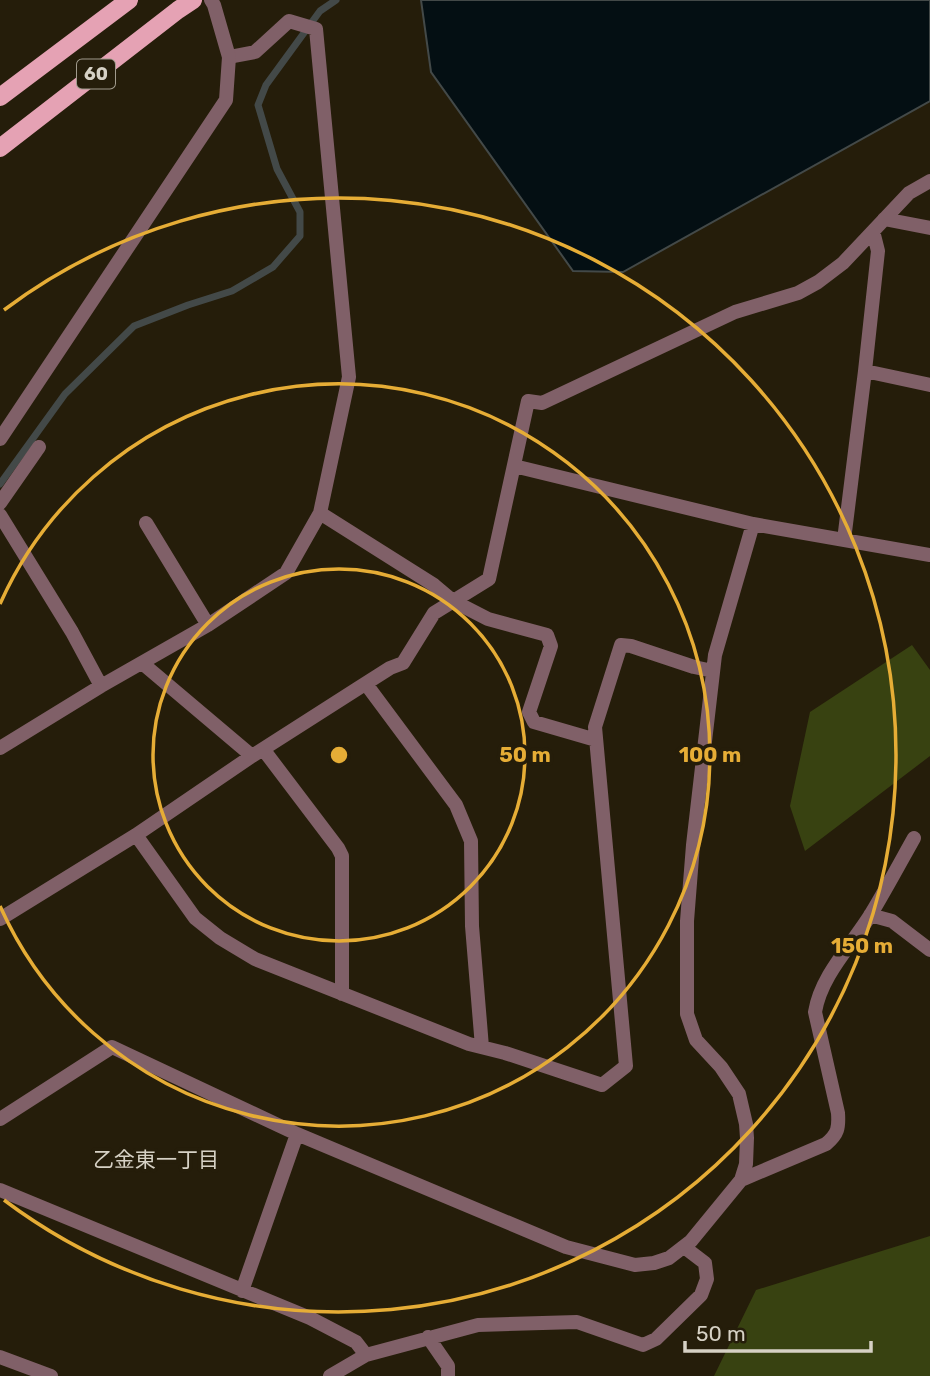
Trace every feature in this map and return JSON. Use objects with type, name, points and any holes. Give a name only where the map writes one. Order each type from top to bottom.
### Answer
[{"type":"main road","name":"60","points":[[0,97],[129,0]]},
{"type":"main road","name":"60","points":[[0,148],[193,0]]},
{"type":"street","points":[[0,439],[226,100],[229,57],[211,0]]},
{"type":"street","points":[[0,748],[208,625],[286,573],[320,513],[349,377],[316,29],[289,21],[255,52],[229,57]]},
{"type":"street","points":[[0,919],[136,835],[390,668],[403,663],[435,613],[489,579],[528,401],[542,403],[735,312],[798,293],[843,263],[909,193],[930,181]]},
{"type":"street","points":[[884,219],[930,228]]},
{"type":"street","points":[[844,540],[878,251],[873,231]]},
{"type":"street","points":[[865,371],[930,385]]},
{"type":"street","points":[[0,503],[39,447]]},
{"type":"street","points":[[514,466],[753,524],[930,555]]},
{"type":"street","points":[[320,513],[435,585],[453,601],[488,619],[547,635],[551,646],[529,712],[534,722],[596,740]]},
{"type":"street","points":[[0,515],[72,632],[101,687]]},
{"type":"street","points":[[146,523],[208,625]]},
{"type":"street","points":[[0,1119],[112,1047],[297,1134],[566,1247],[635,1265],[654,1264],[669,1258],[684,1247],[741,1180],[746,1164],[746,1124],[739,1094],[721,1067],[696,1040],[687,1014],[687,921],[715,655],[753,524]]},
{"type":"street","points":[[136,835],[195,918],[220,938],[255,959],[456,1039],[602,1085],[626,1066],[595,727],[621,645],[713,671]]},
{"type":"street","points":[[142,663],[257,753],[338,848],[342,856],[342,994]]},
{"type":"street","points":[[366,684],[456,805],[471,841],[472,926],[482,1047]]},
{"type":"street","points":[[741,1180],[826,1144],[834,1138],[839,1126],[838,1113],[815,1012],[817,1000],[834,967],[870,915],[915,838]]},
{"type":"street","points":[[870,915],[892,921],[930,950]]},
{"type":"street","points":[[242,1291],[297,1134]]},
{"type":"street","points":[[0,1190],[310,1318],[356,1342],[366,1355]]},
{"type":"street","points":[[330,1376],[366,1355],[478,1325],[578,1322],[643,1345],[656,1339],[701,1295],[707,1279],[705,1263],[684,1247]]},
{"type":"street","points":[[428,1337],[448,1366],[448,1376]]},
{"type":"street","points":[[0,1357],[51,1376]]},
{"type":"green space","points":[[912,645],[930,670],[930,756],[805,851],[790,806],[810,712]]},
{"type":"green space","points":[[930,1236],[930,1376],[714,1376],[756,1290]]},
{"type":"shaded area","points":[[421,0],[930,0],[930,101],[623,272],[573,271],[431,72]]},
{"type":"waterway","points":[[0,484],[65,394],[134,326],[232,291],[273,267],[300,236],[300,212],[277,169],[258,105],[266,85],[320,11],[336,0]]},
{"type":"district","name":"乙金東一丁目","points":[[156,1160]]}]
